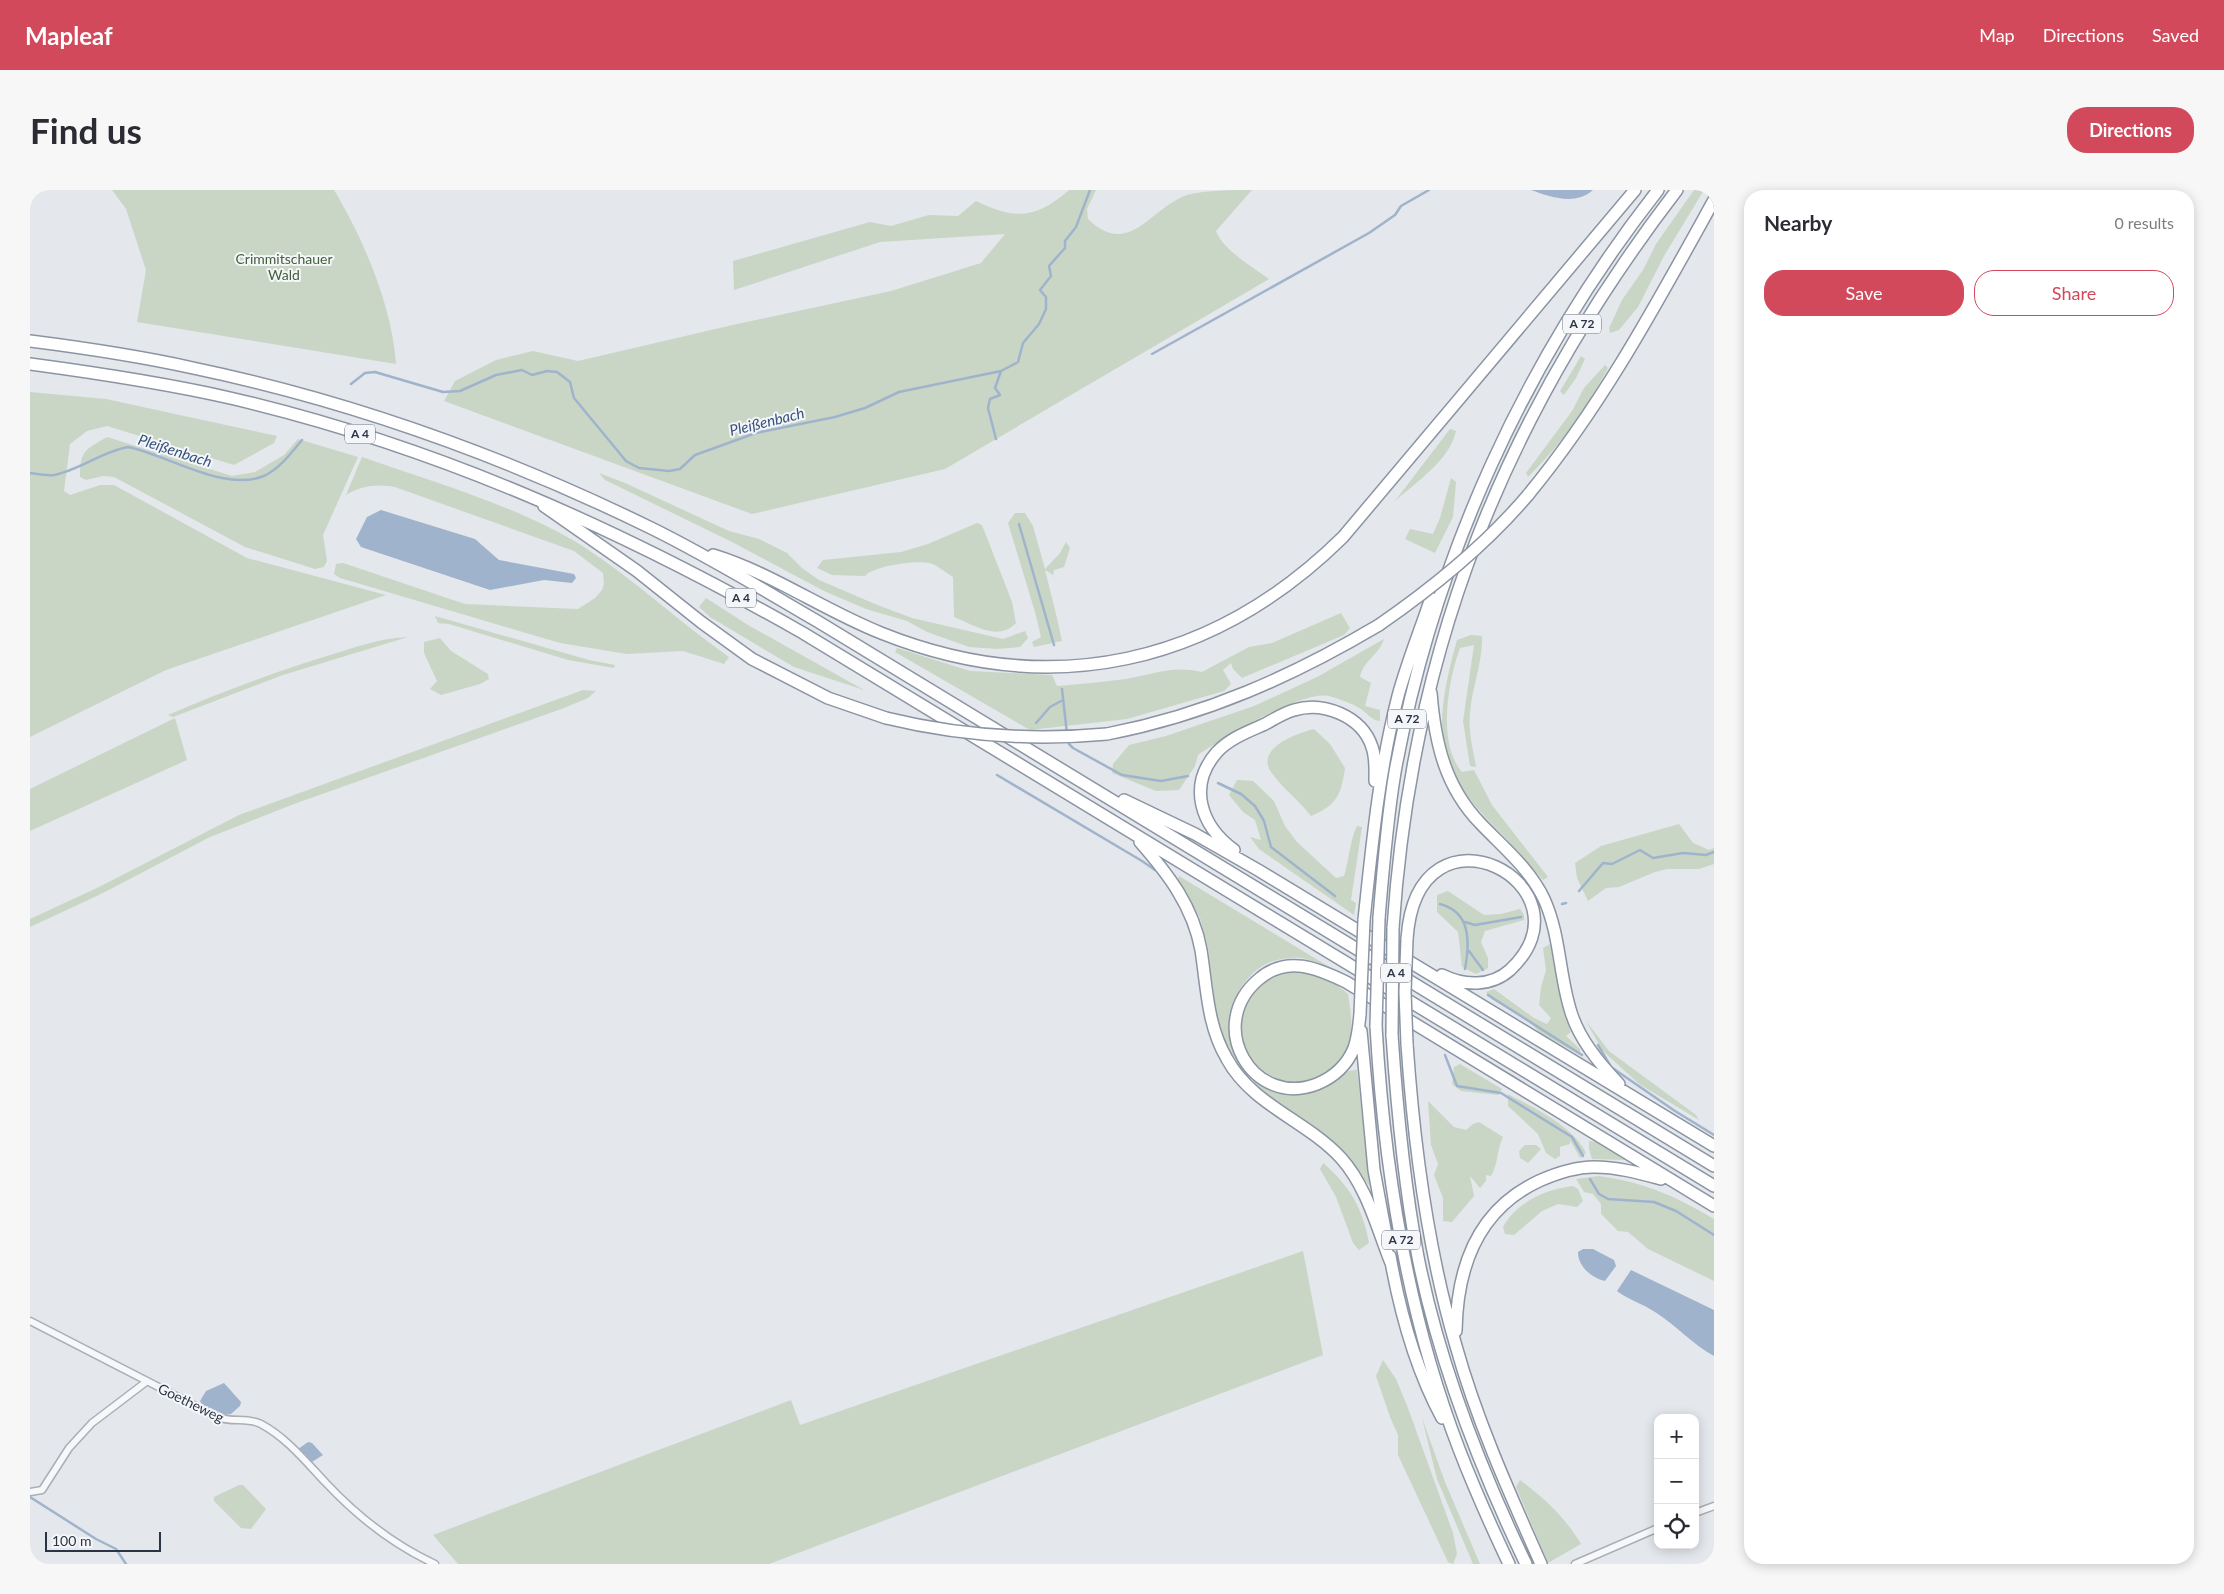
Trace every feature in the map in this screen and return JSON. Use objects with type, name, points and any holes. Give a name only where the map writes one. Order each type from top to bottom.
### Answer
[{"type":"highway","points":[[692,549],[734,561],[879,632],[911,645],[964,660],[1026,667],[1085,665],[1124,659],[1180,644],[1225,624],[1284,589],[1315,565],[1343,537],[1636,190]]},
{"type":"highway","name":"A 72","points":[[1509,1564],[1458,1449],[1420,1324],[1403,1250],[1389,1173],[1381,1106],[1376,1026],[1379,918],[1393,789],[1409,708],[1431,622],[1464,526],[1486,475],[1544,360],[1590,285],[1658,190]]},
{"type":"highway","name":"A 72","points":[[1526,1564],[1501,1513],[1470,1436],[1434,1320],[1409,1209],[1396,1101],[1392,1035],[1393,928],[1405,807],[1430,682],[1450,612],[1478,534],[1522,432],[1585,320],[1620,266],[1677,190]]},
{"type":"highway","points":[[527,494],[572,528],[637,571],[701,622],[752,659],[828,698],[886,718],[932,729],[993,737],[1042,738],[1107,734],[1171,720],[1233,699],[1312,664],[1379,625],[1455,568],[1494,532],[1528,495],[1599,401],[1714,200]]},
{"type":"highway","name":"A 4","points":[[30,341],[114,353],[193,368],[327,402],[450,443],[515,468],[591,500],[692,549],[817,621],[1714,1166]]},
{"type":"highway","name":"A 4","points":[[30,364],[120,376],[231,398],[332,425],[397,446],[527,494],[618,534],[744,600],[1714,1186]]},
{"type":"highway","points":[[1464,526],[1440,576],[1409,660],[1393,715],[1377,800],[1364,920],[1360,1014],[1356,1041],[1348,1060],[1336,1074],[1311,1086],[1286,1088],[1265,1080],[1249,1067],[1236,1043],[1235,1018],[1237,1008],[1247,989],[1276,967],[1299,964],[1321,970],[1346,982],[1678,1184],[1714,1206]]},
{"type":"highway","points":[[1430,682],[1434,725],[1440,756],[1446,774],[1460,799],[1479,822],[1520,864],[1544,898],[1553,924],[1564,988],[1576,1027],[1588,1046],[1628,1094]]},
{"type":"highway","points":[[1258,870],[1215,832],[1207,821],[1202,806],[1200,791],[1204,775],[1218,752],[1230,741],[1294,710],[1314,707],[1332,709],[1348,717],[1362,729],[1372,745],[1375,761],[1377,800]]},
{"type":"highway","points":[[1079,780],[1195,834],[1258,870],[1714,1146]]},
{"type":"highway","points":[[1132,833],[1182,894],[1194,923],[1201,948],[1210,1017],[1215,1036],[1227,1061],[1256,1094],[1313,1133],[1342,1159],[1363,1192],[1391,1264]]},
{"type":"highway","points":[[1409,962],[1457,981],[1478,983],[1490,981],[1507,972],[1521,959],[1531,940],[1534,925],[1533,911],[1524,889],[1510,873],[1492,863],[1474,860],[1460,861],[1444,867],[1425,882],[1417,893],[1412,905],[1405,992],[1407,1044],[1418,1168],[1433,1254],[1455,1346],[1484,1432],[1541,1564]]},
{"type":"highway","points":[[1360,1014],[1374,1170],[1391,1264],[1407,1331],[1418,1365],[1430,1396],[1458,1449]]},
{"type":"highway","points":[[1455,1346],[1457,1298],[1467,1257],[1490,1218],[1506,1202],[1526,1187],[1551,1176],[1574,1169],[1617,1168],[1678,1184]]},
{"type":"street","name":"Goetheweg","points":[[30,1321],[96,1353],[146,1382],[228,1421],[248,1420],[259,1423],[273,1432],[371,1524],[410,1552],[435,1564]]},
{"type":"street","points":[[30,1492],[42,1490],[70,1448],[92,1422],[146,1382]]},
{"type":"street","points":[[1699,1512],[1714,1506]]},
{"type":"street","points":[[1575,1564],[1654,1530]]},
{"type":"green space","name":"Crimmitschauer Wald","points":[[112,190],[334,190],[356,230],[375,274],[389,319],[396,364],[137,322],[146,270],[126,209]]},
{"type":"green space","points":[[1069,190],[1096,190],[1087,209],[1088,219],[1103,230],[1116,234],[1128,232],[1139,227],[1174,201],[1187,195],[1211,191],[1252,190],[1216,231],[1219,238],[1231,251],[1269,279],[945,469],[752,514],[444,401],[455,381],[496,360],[533,351],[578,361],[891,291],[981,263],[1005,234],[880,242],[734,290],[733,261],[870,222],[891,226],[929,215],[958,216],[976,201],[1014,214],[1035,211],[1046,207]]},
{"type":"green space","points":[[1694,190],[1704,190],[1664,256],[1638,307],[1619,330],[1610,333],[1609,328],[1622,300],[1643,270],[1656,244]]},
{"type":"green space","points":[[1581,356],[1585,359],[1576,378],[1564,395],[1560,391]]},
{"type":"green space","points":[[1605,365],[1608,368],[1582,412],[1551,453],[1528,477],[1526,473],[1572,411],[1584,388]]},
{"type":"green space","points":[[30,392],[106,399],[277,436],[274,443],[234,465],[107,426],[87,431],[70,444],[64,491],[70,495],[100,485],[114,485],[247,558],[386,595],[166,670],[30,737]]},
{"type":"green space","points":[[1450,429],[1456,431],[1453,442],[1447,452],[1431,470],[1395,501]]},
{"type":"green space","points":[[107,437],[232,476],[255,472],[284,455],[298,439],[358,457],[323,535],[327,561],[324,567],[315,569],[245,547],[114,477],[103,476],[86,480],[80,477],[81,461],[85,452]]},
{"type":"green space","points":[[362,457],[476,496],[559,533],[603,560],[729,657],[724,664],[683,651],[627,654],[560,643],[340,578],[334,574],[336,564],[343,563],[465,604],[578,609],[595,598],[602,590],[604,584],[603,573],[574,551],[395,487],[370,486],[346,495]]},
{"type":"green space","points":[[599,473],[729,531],[759,539],[787,553],[802,568],[819,580],[875,604],[912,618],[1003,639],[1025,631],[1028,638],[1020,647],[997,649],[969,647],[927,632],[907,621],[866,609],[824,591],[732,542],[605,480]]},
{"type":"green space","points":[[1451,478],[1456,482],[1453,517],[1435,553],[1405,539],[1410,529],[1433,534],[1440,518]]},
{"type":"green space","points":[[1015,513],[1025,513],[1033,526],[1045,569],[1060,553],[1066,542],[1070,548],[1064,567],[1054,570],[1053,575],[1045,570],[1062,641],[1034,647],[1032,642],[1041,637],[1008,523]]},
{"type":"green space","points":[[977,523],[982,525],[1012,602],[1016,623],[1009,629],[1002,631],[986,630],[954,617],[953,577],[932,564],[914,562],[895,565],[876,569],[865,576],[832,575],[817,568],[823,560],[901,552],[928,544]]},
{"type":"green space","points":[[706,598],[748,625],[864,690],[794,667],[710,617],[699,607]]},
{"type":"green space","points":[[1341,613],[1350,628],[1344,635],[1242,678],[1233,669],[1231,663],[1223,670],[1231,684],[1224,691],[1127,719],[1030,730],[895,652],[897,648],[970,671],[1052,675],[1057,686],[1126,679],[1182,669],[1202,672],[1249,647],[1272,643]]},
{"type":"green space","points":[[435,616],[589,660],[615,665],[614,668],[568,660],[449,624],[438,623]]},
{"type":"green space","points":[[1471,635],[1482,636],[1481,655],[1471,703],[1470,720],[1471,740],[1476,767],[1470,766],[1463,721],[1474,645],[1460,648],[1452,677],[1447,712],[1449,745],[1454,760],[1462,772],[1474,770],[1492,805],[1548,877],[1543,880],[1465,793],[1457,781],[1446,756],[1443,742],[1442,716],[1448,678],[1457,640]]},
{"type":"green space","points":[[408,637],[283,675],[173,717],[168,715],[228,690],[309,662],[369,643]]},
{"type":"green space","points":[[440,638],[451,651],[488,674],[489,679],[480,684],[441,695],[430,689],[437,681],[424,653],[424,642]]},
{"type":"green space","points":[[1384,639],[1382,645],[1364,667],[1360,677],[1371,683],[1365,706],[1380,710],[1380,721],[1345,701],[1329,696],[1316,696],[1300,700],[1262,717],[1198,755],[1195,766],[1179,790],[1156,791],[1112,773],[1113,764],[1129,745],[1166,736],[1254,706],[1317,677]]},
{"type":"green space","points":[[583,690],[596,691],[588,698],[564,708],[294,804],[210,837],[101,894],[30,927],[30,919],[99,887],[239,815]]},
{"type":"green space","points":[[175,718],[187,760],[30,831],[30,789]]},
{"type":"green space","points":[[1314,729],[1330,744],[1345,768],[1342,785],[1336,798],[1327,808],[1311,816],[1275,778],[1268,763],[1273,749],[1280,743]]},
{"type":"green space","points":[[1237,780],[1253,781],[1274,801],[1285,826],[1297,842],[1336,878],[1344,876],[1355,831],[1357,826],[1362,827],[1351,900],[1356,903],[1354,915],[1259,849],[1250,837],[1261,840],[1255,820],[1243,812],[1229,795]]},
{"type":"green space","points":[[1679,824],[1693,843],[1709,850],[1714,848],[1714,864],[1699,869],[1667,869],[1655,872],[1619,887],[1606,888],[1588,901],[1577,878],[1575,863],[1601,846]]},
{"type":"green space","points":[[1179,876],[1336,971],[1329,970],[1302,958],[1268,963],[1257,970],[1240,989],[1234,1001],[1229,1026],[1230,1039],[1235,1055],[1240,1061],[1263,1083],[1278,1091],[1287,1093],[1308,1092],[1342,1074],[1357,1070],[1370,1187],[1351,1160],[1334,1142],[1260,1088],[1239,1066],[1225,1040],[1216,1013],[1208,948],[1200,918],[1178,879]]},
{"type":"green space","points":[[1448,891],[1484,915],[1501,914],[1520,909],[1524,915],[1524,920],[1485,931],[1481,942],[1488,958],[1488,968],[1476,974],[1462,967],[1458,932],[1437,912],[1437,895]]},
{"type":"green space","points":[[1550,944],[1562,1004],[1571,1032],[1566,1036],[1580,1049],[1580,1055],[1540,1033],[1530,1022],[1491,999],[1486,992],[1494,989],[1534,1018],[1547,1024],[1551,1018],[1539,1005],[1541,987],[1546,970],[1543,948]]},
{"type":"green space","points":[[1291,970],[1315,975],[1335,984],[1348,994],[1351,1016],[1348,1045],[1338,1062],[1317,1077],[1305,1081],[1292,1082],[1268,1075],[1257,1067],[1248,1057],[1241,1042],[1244,1007],[1253,990],[1269,978]]},
{"type":"green space","points":[[1586,1021],[1609,1051],[1696,1115],[1699,1120],[1639,1084],[1602,1050]]},
{"type":"green space","points":[[1460,1064],[1502,1089],[1498,1095],[1461,1091],[1452,1084],[1454,1067]]},
{"type":"green space","points":[[1508,1094],[1563,1126],[1586,1153],[1580,1158],[1570,1140],[1570,1144],[1560,1147],[1560,1156],[1555,1159],[1546,1153],[1538,1134],[1508,1106]]},
{"type":"green space","points":[[1428,1101],[1454,1127],[1466,1130],[1479,1122],[1503,1137],[1491,1176],[1486,1175],[1486,1181],[1480,1188],[1470,1176],[1474,1196],[1452,1222],[1443,1221],[1443,1198],[1434,1175],[1438,1164],[1431,1145]]},
{"type":"green space","points":[[1589,1141],[1597,1142],[1626,1160],[1592,1159]]},
{"type":"green space","points":[[1525,1145],[1536,1145],[1541,1149],[1528,1163],[1520,1158],[1519,1151]]},
{"type":"green space","points":[[1323,1163],[1341,1180],[1359,1209],[1369,1243],[1359,1250],[1353,1243],[1336,1197],[1320,1169]]},
{"type":"green space","points":[[1599,1176],[1630,1182],[1659,1191],[1686,1203],[1714,1219],[1714,1281],[1648,1249],[1628,1232],[1618,1231],[1601,1214],[1601,1204],[1593,1194],[1584,1192],[1576,1179]]},
{"type":"green space","points":[[1573,1186],[1578,1189],[1583,1201],[1577,1207],[1558,1204],[1542,1211],[1514,1235],[1505,1234],[1503,1227],[1516,1210],[1524,1204],[1553,1190]]},
{"type":"green space","points":[[1303,1251],[1323,1355],[769,1564],[458,1564],[433,1535],[791,1400],[800,1425]]},
{"type":"green space","points":[[1383,1360],[1396,1379],[1408,1408],[1453,1533],[1457,1554],[1453,1564],[1448,1562],[1398,1455],[1398,1435],[1376,1376]]},
{"type":"green space","points":[[1422,1418],[1445,1482],[1480,1564],[1473,1564],[1437,1479]]},
{"type":"green space","points":[[1520,1480],[1554,1509],[1581,1544],[1548,1563],[1516,1487]]},
{"type":"green space","points":[[239,1485],[243,1485],[266,1509],[251,1529],[241,1528],[214,1501],[214,1497]]},
{"type":"water","points":[[1531,190],[1593,190],[1579,198],[1563,199]]},
{"type":"water","points":[[381,510],[475,539],[499,560],[574,574],[576,578],[572,583],[544,580],[490,590],[361,547],[356,539],[367,517]]},
{"type":"water","points":[[1583,1249],[1593,1249],[1614,1260],[1616,1266],[1605,1281],[1595,1277],[1583,1267],[1578,1252]]},
{"type":"water","points":[[1631,1270],[1714,1310],[1714,1356],[1698,1346],[1663,1317],[1617,1291]]},
{"type":"water","points":[[224,1383],[241,1402],[240,1406],[231,1414],[225,1415],[202,1404],[200,1401],[206,1391]]},
{"type":"water","points":[[308,1442],[312,1443],[323,1455],[312,1462],[298,1449]]},
{"type":"waterway","name":"Pleißenbach","points":[[351,384],[365,373],[375,372],[443,392],[460,391],[496,375],[522,370],[532,375],[547,371],[557,372],[570,382],[574,398],[626,461],[639,468],[669,471],[680,469],[695,455],[756,433],[835,417],[865,408],[899,392],[1001,371],[1018,362],[1023,343],[1039,324],[1046,309],[1046,297],[1040,290],[1051,276],[1049,266],[1065,248],[1065,241],[1076,227],[1090,190]]},
{"type":"waterway","points":[[1152,354],[1369,233],[1395,215],[1401,206],[1429,190]]},
{"type":"waterway","points":[[996,439],[988,408],[990,399],[1000,395],[995,388],[1001,371]]},
{"type":"waterway","name":"Pleißenbach","points":[[30,473],[42,475],[64,473],[110,452],[128,447],[216,477],[250,480],[266,475],[277,468],[302,440]]},
{"type":"waterway","points":[[1019,524],[1054,645]]},
{"type":"waterway","points":[[1062,689],[1067,734]]},
{"type":"waterway","points":[[1036,723],[1050,707],[1063,700]]},
{"type":"waterway","points":[[1068,740],[1073,748],[1122,775],[1161,781],[1188,776]]},
{"type":"waterway","points":[[997,775],[1155,870]]},
{"type":"waterway","points":[[1218,783],[1241,794],[1255,806],[1264,821],[1271,847],[1335,896]]},
{"type":"waterway","points":[[1579,891],[1603,863],[1612,864],[1640,850],[1653,858],[1683,853],[1706,855],[1714,852]]},
{"type":"waterway","points":[[1562,904],[1566,903]]},
{"type":"waterway","points":[[1440,904],[1450,908],[1463,921],[1466,929],[1468,949],[1465,969]]},
{"type":"waterway","points":[[1465,922],[1475,925],[1521,917]]},
{"type":"waterway","points":[[1469,951],[1483,970]]},
{"type":"waterway","points":[[1488,995],[1582,1055]]},
{"type":"waterway","points":[[1598,1045],[1611,1067],[1714,1135]]},
{"type":"waterway","points":[[1445,1055],[1457,1086],[1501,1093],[1572,1137],[1583,1156]]},
{"type":"waterway","points":[[1590,1179],[1599,1194],[1608,1199],[1654,1202],[1676,1211],[1714,1235]]},
{"type":"waterway","name":"Pleißenbach","points":[[30,1497],[96,1539],[116,1549],[126,1564]]}]
